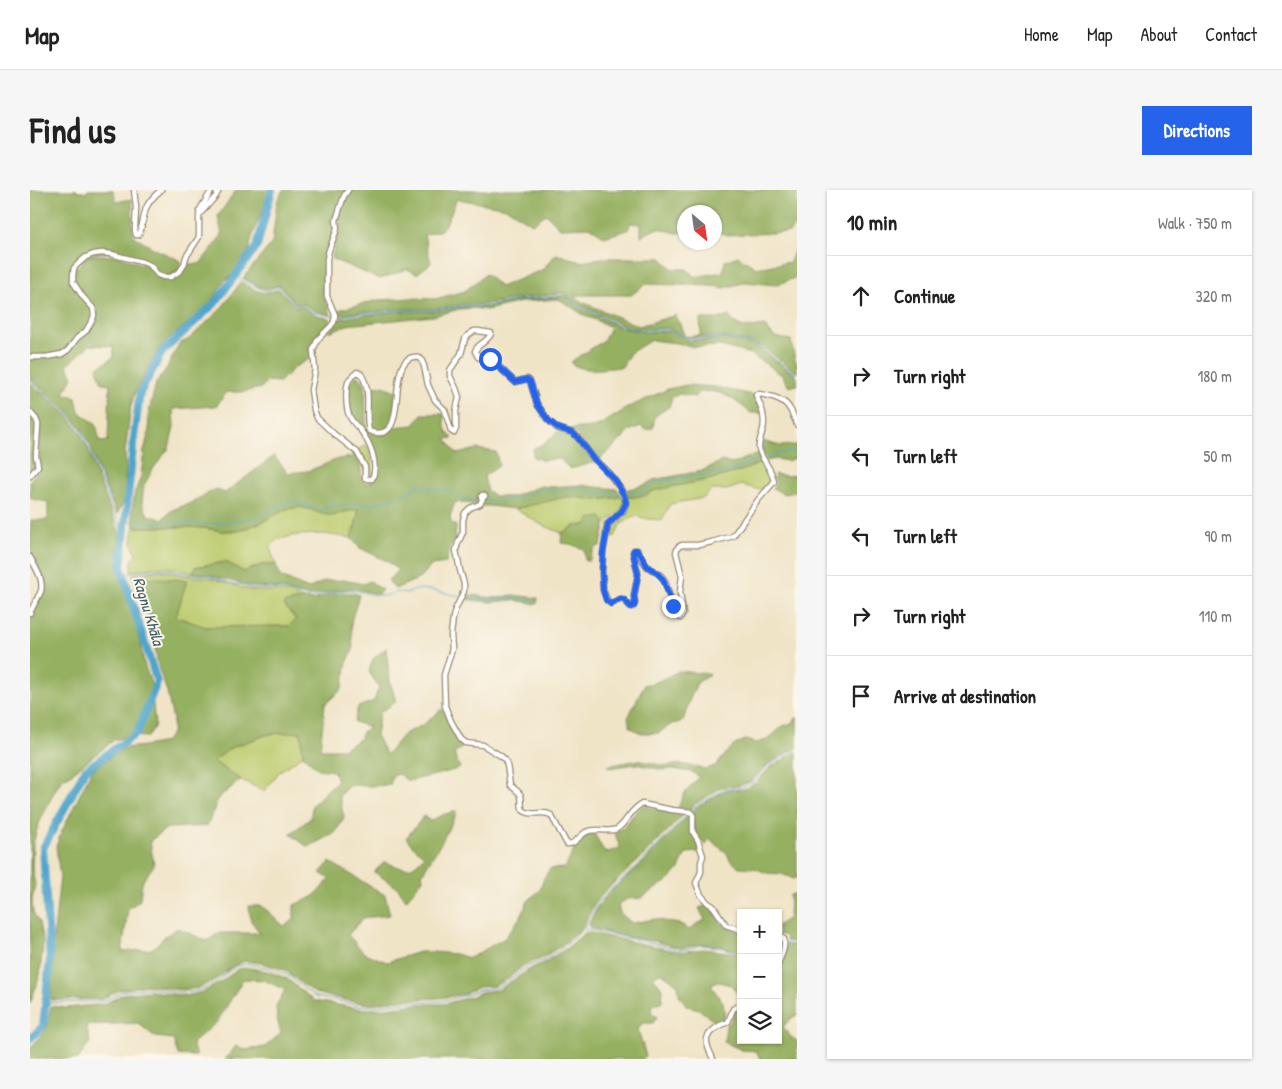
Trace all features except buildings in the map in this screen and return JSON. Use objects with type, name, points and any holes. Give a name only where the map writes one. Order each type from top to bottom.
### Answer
[{"type":"street","points":[[134,190],[136,207],[135,230],[136,235],[138,235],[145,209],[161,190]]},
{"type":"street","points":[[30,358],[62,354],[86,331],[94,320],[94,308],[77,290],[73,282],[74,268],[86,257],[102,253],[142,262],[150,265],[163,278],[171,277],[180,270],[184,265],[186,257],[198,241],[199,210],[212,190]]},
{"type":"street","points":[[199,215],[219,190]]},
{"type":"street","points":[[348,190],[338,214],[336,221],[337,229],[327,259],[327,296],[335,315],[334,322],[318,339],[314,350],[315,370],[311,390],[317,418],[357,452],[365,467],[365,478],[368,480],[372,479],[374,474],[373,458],[362,433],[349,415],[347,405],[346,387],[352,376],[357,372],[361,374],[366,383],[369,431],[384,433],[392,425],[396,411],[400,369],[404,362],[416,356],[421,359],[431,392],[435,400],[445,410],[451,431],[454,433],[456,429],[458,397],[450,376],[450,370],[461,354],[468,335],[474,331],[490,332],[491,334],[487,341],[476,347],[475,351],[478,357],[493,361],[515,382],[527,379],[530,381],[537,404],[548,420],[558,428],[573,433],[610,475],[624,495],[626,503],[622,511],[608,524],[604,542],[602,571],[603,590],[606,600],[611,604],[623,598],[631,607],[634,606],[638,574],[633,552],[637,550],[647,566],[663,579],[676,613],[680,618],[683,610],[680,592],[682,576],[676,552],[678,547],[682,545],[698,545],[733,536],[753,507],[774,482],[772,472],[759,447],[764,422],[762,409],[756,395],[759,394],[782,401],[794,416],[797,425]]},
{"type":"street","points":[[30,412],[38,424],[36,456],[38,466],[30,476]]},
{"type":"street","points":[[483,498],[480,504],[470,508],[465,513],[463,532],[456,550],[464,592],[455,610],[451,634],[452,649],[444,675],[446,713],[461,740],[466,743],[483,745],[501,756],[507,765],[510,785],[521,795],[521,805],[524,811],[551,815],[567,844],[570,845],[587,831],[613,831],[619,828],[637,806],[642,804],[693,814],[693,832],[698,840],[703,856],[696,883],[704,900],[713,906],[726,925],[737,929]]},
{"type":"street","points":[[30,557],[42,585],[30,613]]},
{"type":"street","points":[[782,938],[784,939],[784,948],[782,953]]},
{"type":"street","points":[[712,1059],[707,1037],[716,1028],[728,1022],[733,1009],[737,1006]]},
{"type":"green space","points":[[30,190],[76,190],[86,193],[88,190],[113,190],[116,202],[132,199],[134,237],[181,261],[180,267],[173,274],[164,276],[140,259],[110,252],[99,253],[77,262],[72,283],[92,310],[87,327],[60,353],[30,356]]},
{"type":"green space","points":[[236,190],[274,190],[263,209],[243,263],[223,283],[204,310],[166,341],[157,352],[135,392],[131,405],[125,453],[125,500],[117,514],[82,429],[67,411],[30,379],[30,359],[56,357],[85,335],[95,320],[96,314],[75,282],[77,268],[88,257],[103,255],[122,257],[150,267],[158,276],[169,279],[185,264],[200,264],[222,235],[218,216]],"holes":[[[90,345],[113,346],[114,357],[97,368],[102,383],[110,384],[108,441],[100,442],[96,424],[79,412],[76,398],[64,393],[73,377],[67,365]]]},
{"type":"green space","points":[[283,190],[345,190],[338,204],[334,232],[325,253],[323,289],[331,315],[313,310],[303,304],[296,304],[279,285],[267,289],[243,278],[272,243],[277,202]]},
{"type":"green space","points":[[350,190],[797,190],[797,221],[790,232],[728,235],[722,233],[722,205],[677,205],[677,233],[658,228],[641,236],[641,224],[630,223],[628,230],[604,237],[591,227],[560,228],[546,214],[532,224],[507,208],[457,199],[447,222],[441,230],[424,235],[431,263],[417,274],[407,269],[380,279],[332,259],[339,234],[339,219]]},
{"type":"green space","points":[[796,247],[797,277],[776,285],[746,282],[725,288],[646,284],[631,295],[574,296],[582,302],[639,326],[676,315],[685,337],[668,328],[629,328],[577,304],[564,293],[435,309],[392,309],[340,315],[338,310],[378,300],[435,299],[465,291],[486,274],[500,287],[542,270],[556,254],[583,262],[601,258],[661,258],[673,269],[687,269],[695,277],[723,272],[725,261],[738,256],[756,268],[790,262]]},
{"type":"green space","points":[[241,282],[263,292],[279,289],[296,307],[304,307],[313,314],[331,319],[318,337],[312,357],[295,367],[280,382],[267,381],[261,388],[242,392],[227,392],[216,406],[173,409],[174,427],[169,448],[153,469],[144,485],[142,503],[148,515],[162,519],[172,510],[216,489],[225,493],[274,456],[288,473],[308,471],[338,459],[353,457],[349,447],[358,458],[362,479],[366,483],[374,480],[378,470],[377,462],[368,440],[349,410],[348,386],[355,376],[362,379],[365,386],[366,426],[369,433],[381,435],[386,434],[394,427],[414,425],[422,414],[444,414],[446,430],[453,438],[446,439],[457,454],[477,449],[496,452],[499,466],[484,476],[487,491],[495,496],[511,497],[541,486],[581,485],[617,489],[623,497],[595,500],[565,497],[515,509],[455,502],[450,516],[451,523],[456,526],[455,540],[449,549],[446,563],[432,565],[420,578],[395,589],[388,580],[398,570],[387,561],[360,548],[351,538],[359,509],[334,516],[300,507],[286,509],[262,522],[238,531],[185,527],[134,527],[132,511],[135,492],[141,477],[149,431],[148,416],[156,383],[167,368],[179,344],[189,339],[220,310]]},
{"type":"green space","points":[[566,296],[579,308],[620,327],[631,330],[645,332],[669,331],[689,341],[722,339],[750,344],[795,375],[797,377],[797,385],[789,387],[782,375],[751,354],[720,346],[695,347],[651,340],[630,353],[622,367],[596,369],[578,367],[572,364],[572,361],[603,341],[611,327],[582,314],[559,299],[521,302],[487,310],[474,308],[460,309],[433,316],[347,325],[329,332],[337,319],[395,311],[437,311],[462,307],[488,307],[516,301]]},
{"type":"green space","points":[[729,316],[736,324],[741,326],[765,326],[774,337],[791,340],[795,361],[797,362],[797,373],[768,351],[751,342],[720,337],[685,337],[701,335],[700,319],[717,319]]},
{"type":"green space","points":[[30,383],[67,415],[80,432],[120,534],[118,549],[121,576],[151,683],[155,725],[148,737],[131,736],[114,740],[62,779],[38,826],[33,844],[32,868],[35,885],[32,900],[33,912],[39,923],[43,942],[40,975],[30,1004],[30,618],[44,590],[44,581],[30,546],[31,520],[48,520],[48,502],[31,499],[30,480],[39,470],[41,464],[39,452],[40,428],[38,418],[30,408]]},
{"type":"green space","points":[[687,385],[716,387],[753,395],[761,413],[751,413],[721,393],[699,392],[695,397],[680,394],[672,397],[669,407],[655,416],[653,428],[645,430],[641,426],[629,431],[599,460],[570,429],[600,425],[629,407],[668,389]]},
{"type":"green space","points":[[383,386],[396,391],[390,426],[379,432],[373,430],[370,424],[369,387]]},
{"type":"green space","points":[[30,416],[35,426],[36,466],[30,474]]},
{"type":"green space","points":[[558,431],[574,436],[595,462],[570,469],[560,459],[541,460],[533,457],[533,449],[548,441]]},
{"type":"green space","points":[[762,441],[780,446],[797,445],[797,457],[788,461],[775,459],[767,461],[762,449]]},
{"type":"green space","points":[[366,444],[372,460],[371,477],[368,477],[363,458],[358,450]]},
{"type":"green space","points":[[759,453],[764,461],[737,472],[652,491],[640,496],[626,497],[625,490],[645,485],[653,480],[702,471],[722,461],[732,464]]},
{"type":"green space","points":[[764,461],[773,481],[767,489],[756,489],[741,485],[727,490],[711,490],[704,498],[670,504],[662,520],[635,516],[621,524],[615,536],[607,539],[609,524],[618,518],[626,497],[646,496],[652,491],[723,476]]},
{"type":"green space","points":[[774,474],[788,476],[797,474],[797,492],[784,494],[772,488],[776,484]]},
{"type":"green space","points":[[565,497],[595,500],[623,497],[624,502],[622,509],[606,523],[600,517],[586,525],[575,526],[562,533],[542,525],[515,509]]},
{"type":"green space","points":[[300,507],[322,514],[359,509],[351,538],[324,534],[296,535],[276,540],[270,548],[276,565],[261,565],[244,572],[226,562],[195,567],[193,573],[158,567],[131,571],[132,561],[136,555],[132,542],[134,527],[185,527],[238,531],[262,522],[286,509]]},
{"type":"green space","points":[[601,517],[606,523],[601,545],[594,549],[589,561],[585,561],[584,549],[561,543],[562,533],[575,526],[586,525],[590,519]]},
{"type":"green space","points":[[226,562],[244,572],[261,565],[276,565],[281,577],[308,589],[325,581],[346,580],[363,584],[370,581],[382,590],[378,594],[353,588],[303,595],[284,589],[249,586],[206,574],[193,573],[195,567]]},
{"type":"green space","points":[[160,570],[196,577],[208,577],[250,590],[285,592],[302,599],[283,604],[296,620],[289,626],[206,627],[176,617],[142,577],[136,583],[133,575]]},
{"type":"green space","points":[[142,577],[187,580],[176,617],[206,627],[289,626],[296,619],[283,604],[302,599],[314,600],[327,595],[341,593],[359,595],[351,622],[353,650],[347,663],[342,689],[325,704],[320,749],[343,749],[360,739],[362,732],[370,727],[354,722],[358,707],[374,701],[379,687],[369,672],[373,659],[386,648],[390,681],[396,702],[380,712],[376,735],[386,755],[404,734],[423,725],[442,709],[455,735],[464,746],[454,754],[460,768],[408,781],[399,774],[392,776],[390,785],[349,785],[339,796],[344,817],[336,832],[308,847],[290,834],[311,818],[312,805],[337,781],[334,771],[318,769],[303,755],[301,732],[269,734],[232,747],[213,761],[241,780],[219,797],[207,826],[167,828],[150,841],[154,865],[142,882],[140,900],[128,909],[122,952],[152,949],[165,936],[178,928],[207,941],[219,933],[260,933],[251,921],[249,906],[262,906],[284,926],[294,920],[294,905],[313,897],[330,879],[320,873],[330,862],[385,895],[390,915],[363,918],[348,935],[364,953],[387,962],[419,952],[455,954],[470,958],[505,938],[521,916],[528,901],[540,890],[544,878],[550,869],[565,868],[576,846],[583,837],[594,833],[605,853],[620,848],[615,833],[643,806],[684,814],[639,860],[606,890],[594,904],[582,928],[562,945],[540,959],[524,965],[507,979],[494,986],[478,987],[465,994],[439,998],[396,1000],[371,1004],[315,993],[285,970],[262,963],[245,961],[235,965],[216,979],[198,988],[182,990],[147,985],[119,990],[102,999],[51,1000],[51,959],[60,877],[56,846],[62,831],[92,770],[124,748],[165,742],[172,733],[173,720],[167,692],[159,669],[148,612],[136,583]]},
{"type":"green space","points":[[466,594],[499,598],[512,595],[538,598],[537,604],[514,600],[491,602],[462,599]]},
{"type":"green space","points":[[679,671],[710,674],[697,683],[683,721],[670,725],[659,733],[641,733],[630,727],[628,718],[644,685],[659,681]]},
{"type":"green space","points":[[797,717],[797,748],[765,767],[751,781],[739,786],[722,787],[689,810],[678,808],[684,794],[699,777],[692,772],[673,769],[663,770],[635,764],[610,768],[607,766],[637,760],[665,766],[681,764],[706,769],[715,766],[733,746],[745,740],[756,743],[767,740],[783,726],[792,723]]},
{"type":"green space","points":[[301,732],[303,755],[280,771],[264,791],[241,780],[213,761],[232,747],[269,734]]},
{"type":"green space","points":[[797,752],[797,878],[767,873],[754,868],[739,867],[730,860],[727,853],[709,838],[706,845],[702,841],[695,830],[692,811],[726,790],[743,790],[757,782],[770,767]]},
{"type":"green space","points":[[456,811],[441,843],[422,874],[423,879],[406,900],[398,888],[374,872],[385,862],[402,868],[415,865],[424,856],[406,838],[424,816],[430,821]]},
{"type":"green space","points":[[689,815],[691,816],[700,852],[686,853],[679,869],[669,880],[641,898],[627,899],[618,905],[620,913],[632,923],[655,919],[683,925],[687,930],[705,920],[699,908],[708,905],[724,925],[737,931],[737,950],[700,944],[680,948],[590,928],[589,924],[598,906],[610,892],[644,862]]},
{"type":"green space","points":[[797,893],[797,942],[786,941],[786,938],[782,935],[782,922],[789,918],[790,895]]},
{"type":"green space","points":[[586,932],[680,952],[702,949],[737,953],[737,993],[731,985],[716,981],[711,986],[723,1002],[725,1020],[717,1024],[699,1009],[687,1006],[679,995],[678,985],[661,972],[653,977],[663,989],[662,1001],[652,1006],[651,1012],[657,1017],[653,1023],[642,1023],[638,1030],[646,1056],[643,1059],[225,1059],[237,1045],[244,1050],[265,1047],[281,1033],[276,1006],[285,990],[264,980],[243,979],[218,1021],[192,1043],[196,1056],[178,1055],[173,1039],[155,1037],[138,1023],[86,1025],[90,1042],[78,1059],[30,1059],[30,1049],[47,1028],[51,1006],[66,1008],[105,1004],[123,994],[151,991],[186,996],[203,992],[221,982],[238,969],[249,968],[266,971],[286,978],[314,1001],[361,1009],[445,1004],[482,992],[498,990],[566,949]]},
{"type":"green space","points":[[786,945],[797,946],[797,1015],[790,1019],[783,1027],[797,1041],[797,1059],[760,1059],[756,1051],[742,1050],[724,1042],[726,1026],[737,1009],[737,1044],[782,1044],[782,959]]},
{"type":"waterway","name":"Ragnu Khāla","points":[[30,1039],[43,1026],[50,960],[43,848],[85,770],[137,733],[157,682],[121,567],[140,393],[162,352],[215,303],[257,246],[272,190]]},
{"type":"waterway","points":[[235,276],[263,290],[268,291],[279,286],[296,305],[303,306],[312,312],[333,316]]},
{"type":"waterway","points":[[337,317],[394,310],[436,310],[462,306],[487,306],[515,300],[566,295],[579,306],[620,326],[631,329],[669,330],[689,339],[721,338],[751,343],[797,375]]},
{"type":"waterway","points":[[30,381],[67,413],[82,431],[124,536]]},
{"type":"waterway","points":[[765,458],[780,453],[796,452]]},
{"type":"waterway","points":[[625,495],[645,491],[656,482],[734,470],[761,458]]},
{"type":"waterway","points":[[126,521],[208,524],[250,519],[289,502],[320,510],[335,505],[374,504],[404,494],[416,486],[451,491],[461,498],[480,501]]},
{"type":"waterway","points":[[484,501],[515,499],[545,488],[555,492],[580,488],[593,492],[621,494]]},
{"type":"waterway","points":[[124,575],[159,569],[172,570],[194,575],[208,575],[234,585],[240,584],[250,588],[284,590],[315,597],[353,590],[385,596],[419,589],[460,596]]},
{"type":"waterway","points":[[464,597],[482,599],[514,598],[535,601]]},
{"type":"waterway","points":[[692,810],[697,805],[725,789],[742,788],[754,781],[768,765],[797,750]]},
{"type":"waterway","points":[[46,1003],[104,1001],[123,991],[149,988],[185,993],[201,990],[217,981],[236,966],[248,964],[286,974],[315,997],[359,1006],[442,1001],[480,990],[496,988],[528,966],[542,961],[564,947],[584,928],[597,904],[609,891],[642,862],[689,813]]},
{"type":"waterway","points":[[585,929],[680,950],[702,945],[737,951]]},
{"type":"waterway","points":[[785,944],[797,944]]},
{"type":"route","points":[[490,359],[515,382],[523,379],[530,381],[537,404],[548,420],[558,428],[573,433],[594,459],[614,479],[624,495],[626,503],[618,516],[608,524],[604,542],[602,571],[603,590],[606,600],[611,604],[623,598],[631,607],[634,606],[638,574],[633,552],[637,550],[647,566],[660,574],[673,606]]}]
